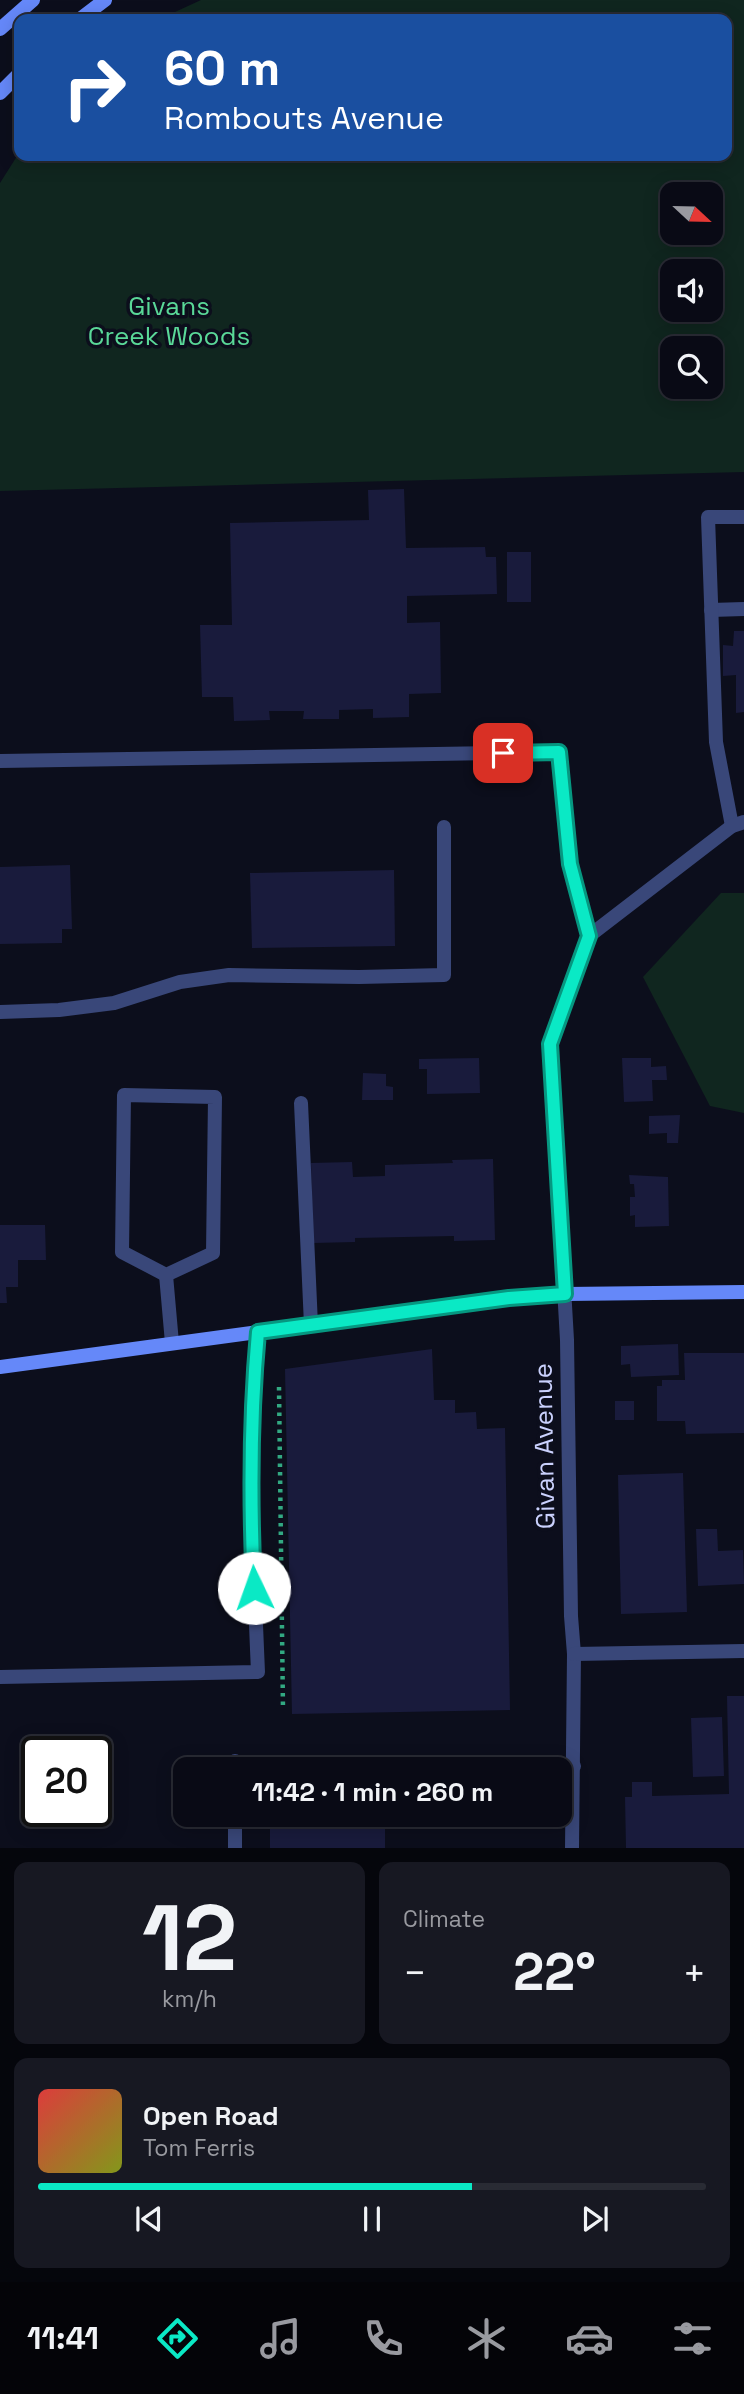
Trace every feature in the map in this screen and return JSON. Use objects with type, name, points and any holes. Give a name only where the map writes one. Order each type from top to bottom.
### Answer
[{"type":"street","points":[[17,14],[33,0]]},
{"type":"street","points":[[87,14],[105,0]]},
{"type":"street","points":[[0,29],[14,17]]},
{"type":"street","points":[[0,93],[14,79]]},
{"type":"street","points":[[0,761],[559,752],[570,864],[589,936],[738,824],[716,742],[708,517],[744,517]]},
{"type":"street","points":[[711,610],[744,609]]},
{"type":"street","points":[[0,1012],[59,1010],[114,1003],[180,982],[229,975],[444,975],[444,827]]},
{"type":"street","name":"Givan Avenue","points":[[572,1848],[574,1654],[565,1294],[550,1044],[589,936]]},
{"type":"street","points":[[124,1095],[215,1097],[213,1253],[166,1275],[122,1252],[124,1095]]},
{"type":"street","points":[[301,1103],[311,1325]]},
{"type":"street","points":[[166,1275],[172,1343]]},
{"type":"street","points":[[0,1367],[509,1298],[565,1294],[744,1292]]},
{"type":"street","points":[[0,1677],[258,1672],[250,1505],[253,1386],[258,1332]]},
{"type":"street","points":[[574,1654],[744,1651]]},
{"type":"street","points":[[235,1827],[235,1848]]},
{"type":"path","points":[[279,1375],[283,1710]]},
{"type":"green space","name":"Givans Creek Woods","points":[[201,0],[744,0],[744,472],[0,491],[0,183],[14,161],[732,161],[732,14],[173,14]]},
{"type":"green space","points":[[721,893],[744,893],[744,1113],[710,1106],[643,977]]},
{"type":"building","points":[[404,489],[406,548],[485,547],[486,557],[496,557],[497,594],[407,596],[407,623],[440,622],[441,693],[409,694],[409,717],[373,718],[373,709],[339,710],[339,719],[303,719],[304,711],[269,711],[270,720],[234,721],[233,697],[202,697],[200,625],[232,625],[230,523],[369,520],[368,490]]},
{"type":"building","points":[[507,552],[531,552],[531,602],[507,602]]},
{"type":"building","points":[[734,631],[744,631],[744,712],[736,713],[736,675],[723,676],[723,645],[733,646]]},
{"type":"building","points":[[70,865],[72,929],[62,929],[62,943],[0,944],[0,867]]},
{"type":"building","points":[[394,870],[395,946],[252,948],[250,873]]},
{"type":"building","points":[[479,1058],[480,1093],[427,1094],[427,1069],[419,1069],[419,1059]]},
{"type":"building","points":[[622,1058],[651,1058],[651,1067],[666,1066],[667,1080],[652,1080],[653,1101],[624,1102]]},
{"type":"building","points":[[363,1073],[386,1074],[386,1086],[393,1087],[393,1100],[362,1100]]},
{"type":"building","points":[[680,1115],[678,1143],[667,1143],[667,1133],[649,1134],[649,1116]]},
{"type":"building","points":[[493,1159],[495,1240],[454,1241],[454,1236],[355,1238],[355,1242],[313,1243],[311,1163],[352,1162],[353,1177],[385,1176],[385,1165]]},
{"type":"building","points":[[629,1175],[668,1177],[669,1226],[635,1227],[635,1215],[630,1216],[630,1197],[635,1197],[634,1184],[630,1184]]},
{"type":"building","points":[[0,1225],[45,1225],[46,1260],[18,1260],[18,1287],[6,1287],[7,1303],[0,1303]]},
{"type":"building","points":[[678,1344],[679,1375],[631,1377],[630,1364],[621,1365],[621,1346]]},
{"type":"building","points":[[432,1349],[434,1400],[455,1400],[455,1413],[476,1412],[477,1429],[505,1428],[510,1710],[292,1714],[285,1369]]},
{"type":"building","points":[[684,1353],[744,1353],[744,1433],[686,1434],[685,1421],[657,1421],[657,1386],[662,1386],[662,1380],[685,1380]]},
{"type":"building","points":[[615,1401],[634,1401],[634,1420],[615,1420]]},
{"type":"building","points":[[683,1473],[687,1612],[621,1614],[618,1475]]},
{"type":"building","points":[[696,1529],[717,1529],[718,1551],[743,1550],[744,1584],[698,1586]]},
{"type":"building","points":[[727,1696],[744,1696],[744,1848],[626,1848],[625,1797],[632,1797],[632,1782],[652,1782],[652,1796],[729,1794]]},
{"type":"building","points":[[722,1717],[724,1776],[693,1777],[691,1718]]},
{"type":"building","points":[[270,1827],[385,1827],[385,1848],[270,1848]]},
{"type":"route","points":[[254,1588],[250,1505],[253,1386],[258,1332],[509,1298],[565,1294],[550,1044],[589,936],[570,864],[559,752],[503,753]]}]
